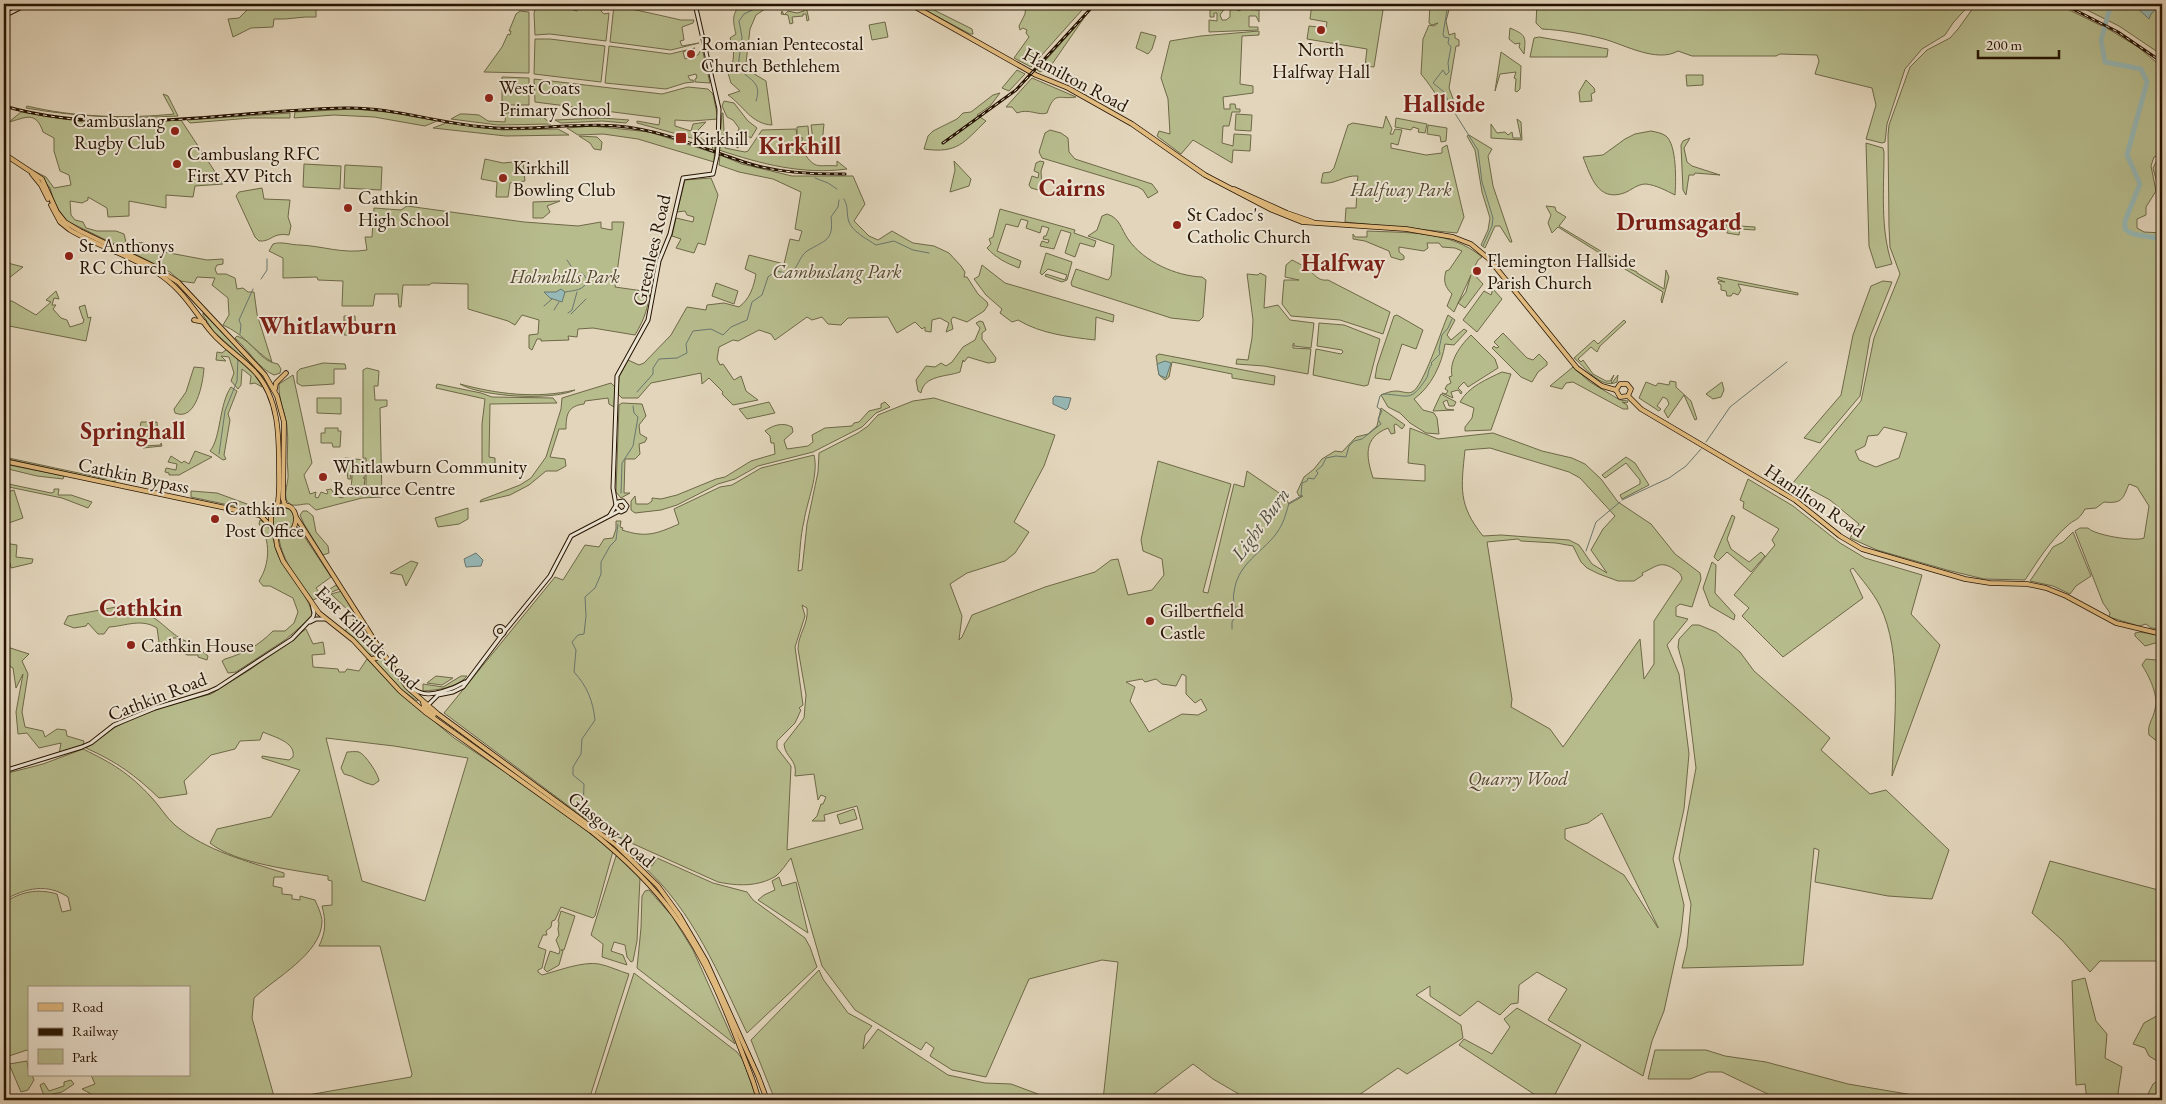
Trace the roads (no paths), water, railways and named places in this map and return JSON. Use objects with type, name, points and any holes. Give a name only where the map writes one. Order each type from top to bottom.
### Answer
[{"type":"main road","points":[[4,16],[28,4]]},
{"type":"main road","name":"Greenlees Road","points":[[616,506],[614,495],[617,376],[651,313],[659,261],[670,234],[682,179],[686,176],[713,174],[717,156],[720,109],[695,4]]},
{"type":"main road","name":"Hamilton Road","points":[[910,4],[1027,69],[1068,88],[1132,124],[1205,175],[1272,210],[1302,222],[1413,230],[1453,237],[1471,244],[1489,259],[1577,368],[1602,386],[1616,390],[1620,397],[1628,396]]},
{"type":"main road","points":[[4,154],[43,180],[55,208],[65,222],[80,231],[152,264],[178,282],[258,366],[275,390],[284,422],[283,500],[286,505]]},
{"type":"main road","points":[[28,171],[41,185],[53,210],[63,225],[84,238],[154,271],[164,278],[190,302],[214,335],[255,372],[270,395],[275,412],[280,449],[277,507],[272,513],[271,526]]},
{"type":"main road","points":[[194,320],[204,322]]},
{"type":"main road","points":[[275,390],[276,383],[286,373]]},
{"type":"main road","name":"Hamilton Road","points":[[1616,390],[1620,384],[1627,384],[1631,389],[1628,396]]},
{"type":"main road","name":"Hamilton Road","points":[[1628,396],[1641,409],[1794,500],[1840,536],[1862,549],[1971,580],[2027,584],[2046,588],[2066,596],[2116,624],[2162,634]]},
{"type":"main road","name":"Cathkin Bypass","points":[[4,461],[259,515],[272,513]]},
{"type":"main road","points":[[424,705],[434,698],[459,690],[468,680],[495,643],[520,615],[550,576],[571,536],[610,515],[624,510],[626,506],[624,502],[614,495]]},
{"type":"main road","points":[[610,515],[620,501]]},
{"type":"main road","points":[[259,515],[281,535],[290,533],[296,525],[296,517],[292,507],[286,505],[277,507]]},
{"type":"main road","points":[[616,506],[620,511]]},
{"type":"main road","name":"East Kilbride Road","points":[[296,517],[380,649],[407,687],[424,705]]},
{"type":"main road","name":"East Kilbride Road","points":[[275,531],[277,546],[283,561],[319,613],[353,640],[400,691],[424,705]]},
{"type":"main road","points":[[309,623],[314,613],[310,601]]},
{"type":"main road","points":[[309,623],[320,618],[332,623]]},
{"type":"main road","name":"Cathkin Road","points":[[4,771],[82,747],[122,721],[155,708],[208,692],[292,639],[309,623]]},
{"type":"main road","points":[[495,643],[497,628],[511,623]]},
{"type":"main road","points":[[501,627],[505,631]]},
{"type":"main road","points":[[496,633],[502,636]]},
{"type":"main road","points":[[370,658],[377,658],[380,649]]},
{"type":"main road","points":[[398,675],[416,690],[429,694],[453,688],[468,680]]},
{"type":"main road","points":[[424,705],[429,694]]},
{"type":"main road","points":[[434,698],[432,705],[438,714]]},
{"type":"main road","name":"Glasgow Road","points":[[424,705],[616,845],[658,886],[680,915],[706,961],[767,1100]]},
{"type":"main road","name":"Glasgow Road","points":[[424,705],[446,726],[591,831],[620,855],[652,888],[674,915],[706,967],[759,1100]]},
{"type":"water","points":[[2133,4],[2161,4],[2151,14],[2149,19]]},
{"type":"water","points":[[561,289],[565,292],[562,302],[550,298],[544,292],[556,292]]},
{"type":"water","points":[[1165,361],[1171,363],[1166,378],[1159,375],[1157,364]]},
{"type":"water","points":[[1055,396],[1071,398],[1066,410],[1053,404]]},
{"type":"water","points":[[476,553],[483,560],[481,566],[466,567],[464,559]]},
{"type":"waterway","name":"Light Burn","points":[[1448,4],[1443,34],[1444,37],[1449,38],[1448,43],[1451,47],[1448,63],[1449,72],[1446,75],[1443,70],[1433,83],[1444,92],[1451,107],[1478,150],[1482,182],[1493,218],[1492,226],[1483,246]]},
{"type":"waterway","points":[[2111,4],[2101,40],[2105,62],[2141,69],[2147,82],[2127,155],[2140,184],[2125,221],[2125,229],[2133,234],[2153,237],[2162,241]]},
{"type":"waterway","points":[[756,101],[758,94],[756,84],[738,67],[742,37],[739,21],[744,14],[761,6]]},
{"type":"waterway","points":[[815,178],[837,189]]},
{"type":"waterway","points":[[844,199],[851,226],[876,245],[894,241],[913,250],[929,253]]},
{"type":"waterway","points":[[637,392],[653,374],[653,368],[659,359],[677,358],[687,353],[686,344],[693,331],[711,329],[723,335],[731,327],[747,320],[752,302],[762,295],[768,277],[776,271],[791,274],[807,251],[827,239],[831,231],[831,217],[838,207],[839,200]]},
{"type":"waterway","points":[[261,279],[267,270],[267,259]]},
{"type":"waterway","points":[[567,260],[571,266]]},
{"type":"waterway","points":[[565,292],[584,286],[588,280],[582,273]]},
{"type":"waterway","points":[[240,334],[241,325],[239,320],[253,289]]},
{"type":"waterway","points":[[568,313],[572,310],[577,292]]},
{"type":"waterway","points":[[544,306],[552,299]]},
{"type":"waterway","points":[[571,314],[586,299]]},
{"type":"waterway","points":[[554,310],[559,302]]},
{"type":"waterway","name":"Light Burn","points":[[1232,629],[1232,622],[1236,615],[1234,595],[1237,581],[1248,563],[1277,533],[1289,503],[1301,496],[1302,483],[1307,481],[1308,478],[1314,479],[1318,473],[1316,471],[1322,466],[1326,458],[1346,457],[1349,446],[1354,441],[1362,439],[1381,424],[1378,419],[1382,411],[1377,407],[1380,396],[1383,394],[1408,396],[1421,387],[1427,377],[1431,363],[1440,354],[1439,349],[1442,335],[1452,319]]},
{"type":"waterway","points":[[219,454],[225,411],[237,381],[238,358]]},
{"type":"waterway","points":[[1706,442],[1730,407],[1787,362]]},
{"type":"waterway","points":[[621,493],[622,463],[633,446],[638,417],[634,413],[633,406]]},
{"type":"waterway","points":[[1622,500],[1669,478],[1686,466],[1701,449]]},
{"type":"waterway","points":[[1586,551],[1596,522],[1620,502]]},
{"type":"waterway","points":[[618,524],[616,540],[610,546],[601,562],[601,574],[595,588],[585,597],[586,616],[584,634],[578,635],[572,642],[576,650],[574,672],[589,694],[595,720],[582,739],[581,754],[573,767],[573,775],[584,784],[583,812],[609,833],[624,839]]},
{"type":"waterway","points":[[2162,592],[2160,598],[2162,618]]},
{"type":"railway","points":[[943,143],[1016,90],[1095,4]]},
{"type":"railway","points":[[2063,4],[2118,32],[2162,62]]},
{"type":"railway","points":[[4,106],[46,115],[88,120],[173,120],[302,110],[363,108],[466,125],[501,128],[584,125],[617,126],[666,135],[769,169],[845,174]]},
{"type":"place","name":"North Halfway Hall","points":[[1321,30]]},
{"type":"place","name":"Romanian Pentecostal Church Bethlehem","points":[[691,54]]},
{"type":"place","name":"West Coats Primary School","points":[[489,98]]},
{"type":"place","name":"Cambuslang Rugby Club","points":[[175,131]]},
{"type":"place","name":"Kirkhill","points":[[681,138]]},
{"type":"place","name":"Cambuslang RFC First XV Pitch","points":[[177,164]]},
{"type":"place","name":"Kirkhill Bowling Club","points":[[503,178]]},
{"type":"place","name":"Cathkin High School","points":[[348,208]]},
{"type":"place","name":"St Cadoc's Catholic Church","points":[[1177,225]]},
{"type":"place","name":"St. Anthonys RC Church","points":[[69,256]]},
{"type":"place","name":"Flemington Hallside Parish Church","points":[[1477,271]]},
{"type":"place","name":"Whitlawburn Community Resource Centre","points":[[323,477]]},
{"type":"place","name":"Cathkin Post Office","points":[[215,519]]},
{"type":"place","name":"Gilbertfield Castle","points":[[1150,621]]},
{"type":"place","name":"Cathkin House","points":[[131,645]]},
{"type":"district","name":"Hallside","points":[[1444,104]]},
{"type":"district","name":"Kirkhill","points":[[800,146]]},
{"type":"district","name":"Cairns","points":[[1072,188]]},
{"type":"district","name":"Drumsagard","points":[[1679,222]]},
{"type":"district","name":"Halfway","points":[[1343,263]]},
{"type":"district","name":"Whitlawburn","points":[[328,326]]},
{"type":"district","name":"Springhall","points":[[133,431]]},
{"type":"district","name":"Cathkin","points":[[141,608]]},
{"type":"park label","name":"Halfway Park","points":[[1401,189]]},
{"type":"park label","name":"Cambuslang Park","points":[[837,271]]},
{"type":"park label","name":"Holmhills Park","points":[[565,276]]},
{"type":"park label","name":"Quarry Wood","points":[[1518,778]]}]
